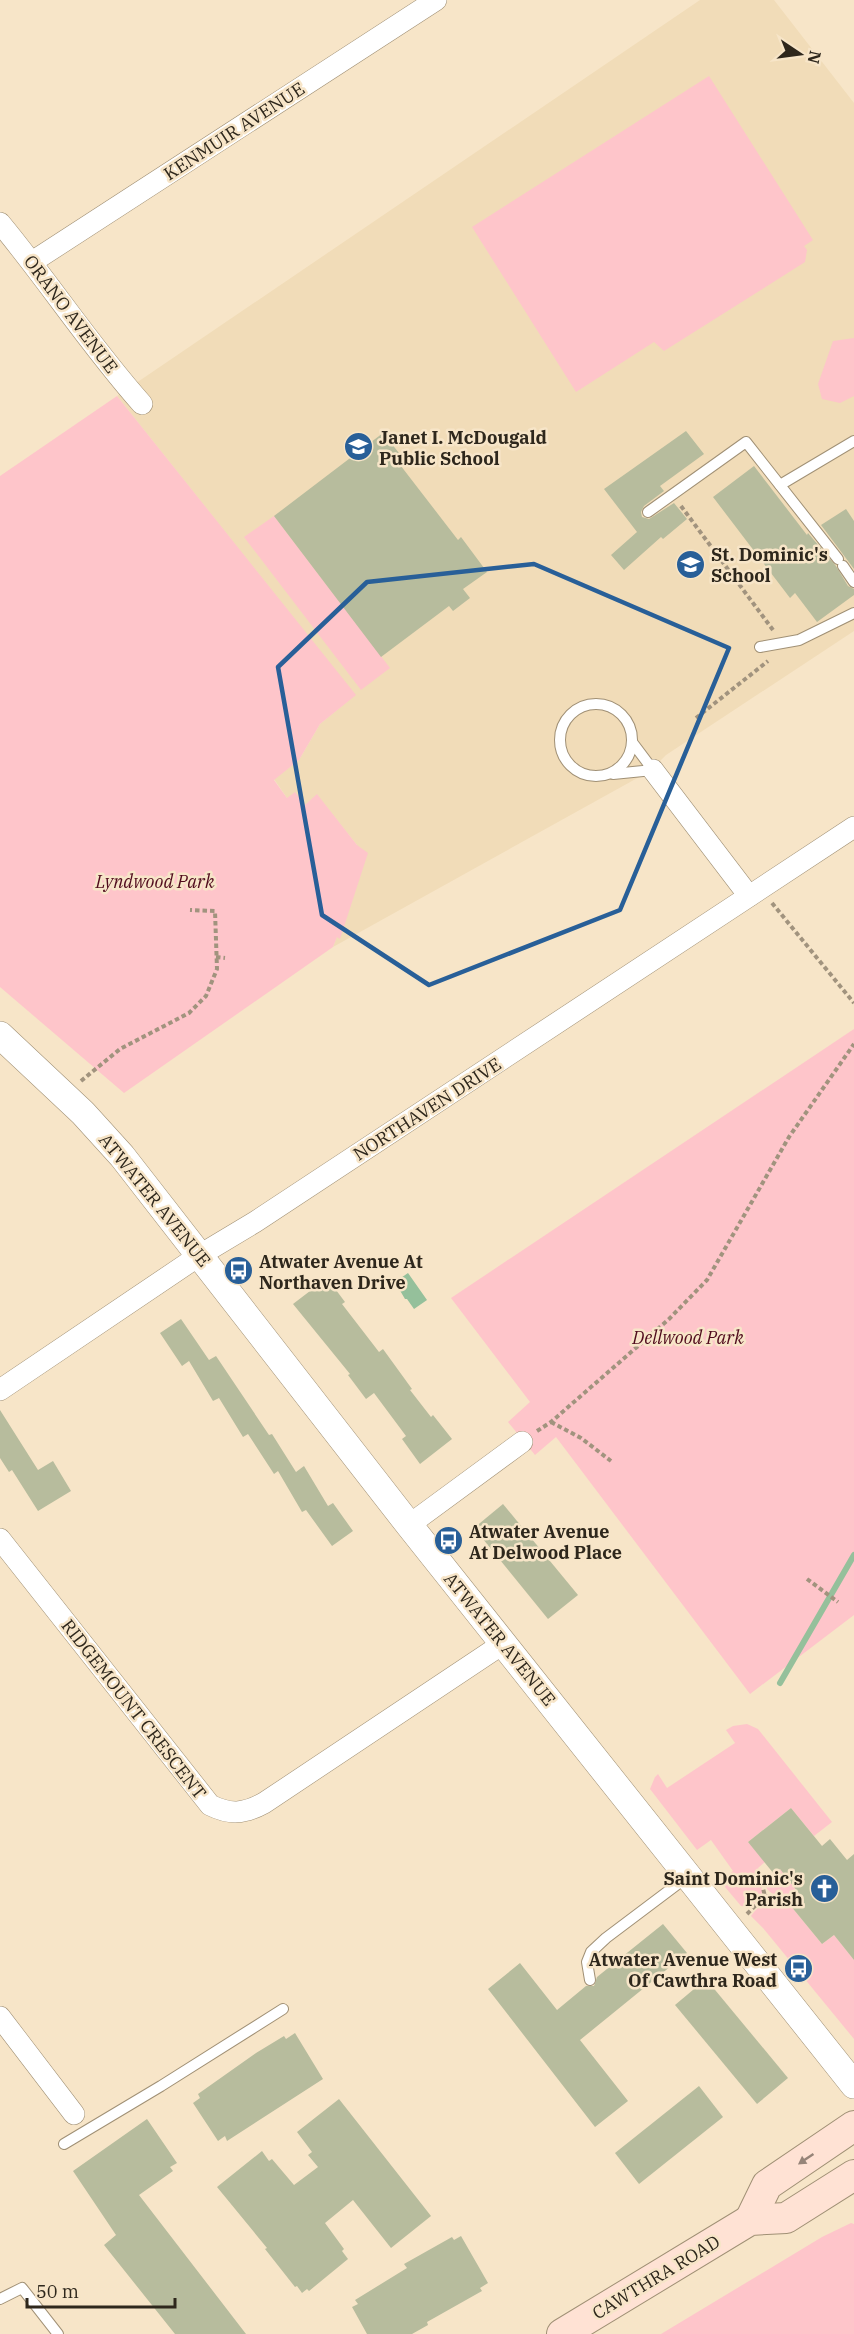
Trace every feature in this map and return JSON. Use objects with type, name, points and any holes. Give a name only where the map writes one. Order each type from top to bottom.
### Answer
[{"type":"main road","points":[[750,2220],[767,2185],[854,2126]]},
{"type":"main road","name":"CAWTHRA ROAD","points":[[562,2334],[750,2220],[786,2218],[854,2175]]},
{"type":"street","name":"KENMUIR AVENUE","points":[[32,262],[436,0]]},
{"type":"street","name":"ORANO AVENUE","points":[[0,223],[142,404]]},
{"type":"street","points":[[653,770],[755,893]]},
{"type":"street","name":"NORTHAVEN DRIVE","points":[[0,1390],[200,1255],[255,1222],[854,827]]},
{"type":"street","name":"ATWATER AVENUE","points":[[0,1035],[64,1095],[122,1156],[409,1525],[854,2085]]},
{"type":"street","points":[[409,1525],[522,1442]]},
{"type":"street","name":"RIDGEMOUNT CRESCENT","points":[[0,1539],[210,1804],[223,1811],[249,1811],[264,1803],[504,1643]]},
{"type":"street","points":[[0,2018],[74,2114]]},
{"type":"lane","points":[[780,485],[854,441]]},
{"type":"lane","points":[[648,512],[746,442],[854,582]]},
{"type":"lane","points":[[760,647],[799,640],[854,613]]},
{"type":"lane","points":[[601,776],[623,765],[630,754],[632,742],[628,723],[620,713],[610,707],[597,704],[585,706],[574,712],[565,721],[560,734],[565,759],[573,769],[588,776],[601,776],[653,770]]},
{"type":"lane","points":[[632,742],[653,770]]},
{"type":"lane","points":[[590,1980],[587,1962],[591,1952],[689,1875]]},
{"type":"lane","points":[[64,2144],[283,2009]]},
{"type":"lane","points":[[0,2300],[22,2288],[58,2334]]},
{"type":"path","points":[[673,494],[773,629],[773,645],[769,660],[696,718]]},
{"type":"path","points":[[755,893],[854,1003]]},
{"type":"path","points":[[64,1095],[120,1049],[189,1013],[206,996],[217,969],[215,911],[190,910]]},
{"type":"path","points":[[216,957],[225,958]]},
{"type":"path","points":[[522,1442],[550,1422],[669,1319],[707,1280],[789,1137],[854,1044]]},
{"type":"path","points":[[550,1422],[581,1438],[611,1461]]},
{"type":"path","points":[[807,1579],[838,1602]]},
{"type":"path","points":[[763,1875],[762,1885],[765,1896]]},
{"type":"path","points":[[765,1896],[793,1902]]},
{"type":"path","points":[[747,1915],[765,1896]]},
{"type":"highlighted area","points":[[534,564],[729,648],[620,910],[429,985],[322,915],[278,667],[367,582]]},
{"type":"shaded area","name":"Janet I. McDougald Public School","points":[[700,0],[774,0],[854,103],[854,631],[666,755],[650,771],[333,947],[349,902],[357,845],[317,795],[305,805],[287,798],[274,779],[299,760],[320,724],[355,695],[117,396]]},
{"type":"shaded area","points":[[408,1273],[427,1300],[414,1309],[395,1282]]},
{"type":"green space","points":[[709,76],[813,240],[804,246],[807,250],[805,262],[664,351],[654,342],[576,392],[472,227]]},
{"type":"green space","points":[[854,338],[854,396],[840,403],[822,399],[818,384],[833,341]]},
{"type":"green space","name":"Lyndwood Park","points":[[117,396],[356,695],[320,724],[299,760],[274,780],[287,798],[295,792],[305,805],[317,794],[357,845],[368,853],[340,939],[337,937],[333,947],[124,1093],[0,987],[0,476]]},
{"type":"green space","points":[[274,516],[390,668],[361,690],[244,537]]},
{"type":"green space","name":"Dellwood Park","points":[[854,1029],[854,1615],[750,1694],[556,1437],[535,1455],[508,1422],[530,1402],[451,1298]]},
{"type":"green space","points":[[747,1724],[758,1729],[832,1822],[814,1836],[791,1808],[748,1842],[765,1862],[758,1868],[761,1872],[762,1894],[753,1904],[741,1906],[720,1881],[733,1871],[711,1840],[697,1850],[650,1789],[658,1774],[667,1788],[735,1743],[726,1730],[733,1726]]},
{"type":"green space","points":[[780,1869],[801,1896],[796,1900],[777,1896],[767,1889],[765,1884],[767,1879]]},
{"type":"green space","points":[[782,1900],[790,1905],[822,1944],[834,1935],[854,1960],[854,2039],[751,1916],[764,1904]]},
{"type":"green space","points":[[851,2223],[854,2224],[854,2334],[661,2334],[822,2237]]},
{"type":"building","points":[[686,431],[704,454],[660,486],[664,491],[644,506],[641,512],[642,517],[649,519],[674,503],[687,519],[663,539],[661,537],[624,570],[611,555],[637,532],[604,489]]},
{"type":"building","points":[[383,433],[399,453],[394,457],[458,540],[461,537],[487,572],[463,589],[470,598],[453,611],[449,606],[381,657],[274,516]]},
{"type":"building","points":[[754,466],[807,535],[808,533],[836,566],[848,586],[854,589],[854,595],[817,622],[795,593],[790,598],[713,497]]},
{"type":"building","points":[[846,509],[854,521],[854,569],[821,525]]},
{"type":"building","points":[[327,1278],[345,1302],[342,1304],[379,1352],[383,1349],[412,1389],[410,1390],[452,1439],[420,1464],[402,1439],[406,1436],[374,1393],[366,1399],[348,1375],[350,1374],[293,1304]]},
{"type":"building","points":[[181,1319],[209,1360],[216,1356],[269,1435],[272,1434],[296,1472],[304,1466],[328,1506],[333,1503],[353,1531],[332,1546],[306,1510],[302,1512],[278,1471],[274,1474],[248,1434],[243,1437],[219,1398],[213,1401],[189,1361],[182,1366],[160,1333]]},
{"type":"building","points":[[0,1410],[38,1470],[53,1461],[71,1491],[38,1511],[12,1470],[9,1472],[0,1458]]},
{"type":"building","points":[[503,1504],[578,1595],[548,1619],[474,1528]]},
{"type":"building","name":"Saint Dominic's Parish","points":[[791,1808],[822,1846],[830,1839],[847,1860],[854,1854],[854,1960],[834,1935],[822,1944],[790,1905],[801,1896],[780,1869],[774,1874],[748,1842]]},
{"type":"building","points":[[663,1924],[687,1953],[580,2040],[628,2101],[595,2127],[488,1989],[520,1963],[557,2010],[586,1986],[594,1986],[597,1977]]},
{"type":"building","points":[[706,1979],[788,2078],[757,2104],[675,2005]]},
{"type":"building","points":[[295,2033],[323,2079],[227,2141],[225,2136],[218,2141],[193,2103],[200,2098],[198,2094],[256,2053],[284,2036],[286,2039]]},
{"type":"building","points":[[699,2086],[723,2117],[639,2184],[615,2153]]},
{"type":"building","points":[[339,2099],[431,2216],[391,2248],[353,2200],[325,2223],[344,2249],[342,2251],[348,2259],[309,2291],[307,2289],[302,2293],[217,2187],[262,2151],[294,2185],[318,2167],[308,2155],[312,2152],[297,2132]]},
{"type":"building","points":[[147,2119],[177,2163],[170,2167],[173,2171],[139,2195],[246,2334],[175,2334],[104,2245],[116,2235],[73,2171]]},
{"type":"building","points":[[461,2236],[488,2283],[480,2288],[482,2291],[427,2322],[428,2325],[412,2334],[367,2334],[352,2307],[358,2304],[355,2300],[407,2268],[404,2264],[452,2237],[454,2240]]},
{"type":"waterway","points":[[780,1683],[854,1555]]},
{"type":"place","name":"Janet I. McDougald Public School","points":[[358,447]]},
{"type":"place","name":"St. Dominic's School","points":[[690,564]]},
{"type":"place","name":"Atwater Avenue At Northaven Drive","points":[[238,1271]]},
{"type":"place","name":"Atwater Avenue At Delwood Place","points":[[448,1541]]},
{"type":"place","name":"Saint Dominic's Parish","points":[[824,1888]]},
{"type":"place","name":"Atwater Avenue West Of Cawthra Road","points":[[798,1969]]}]
